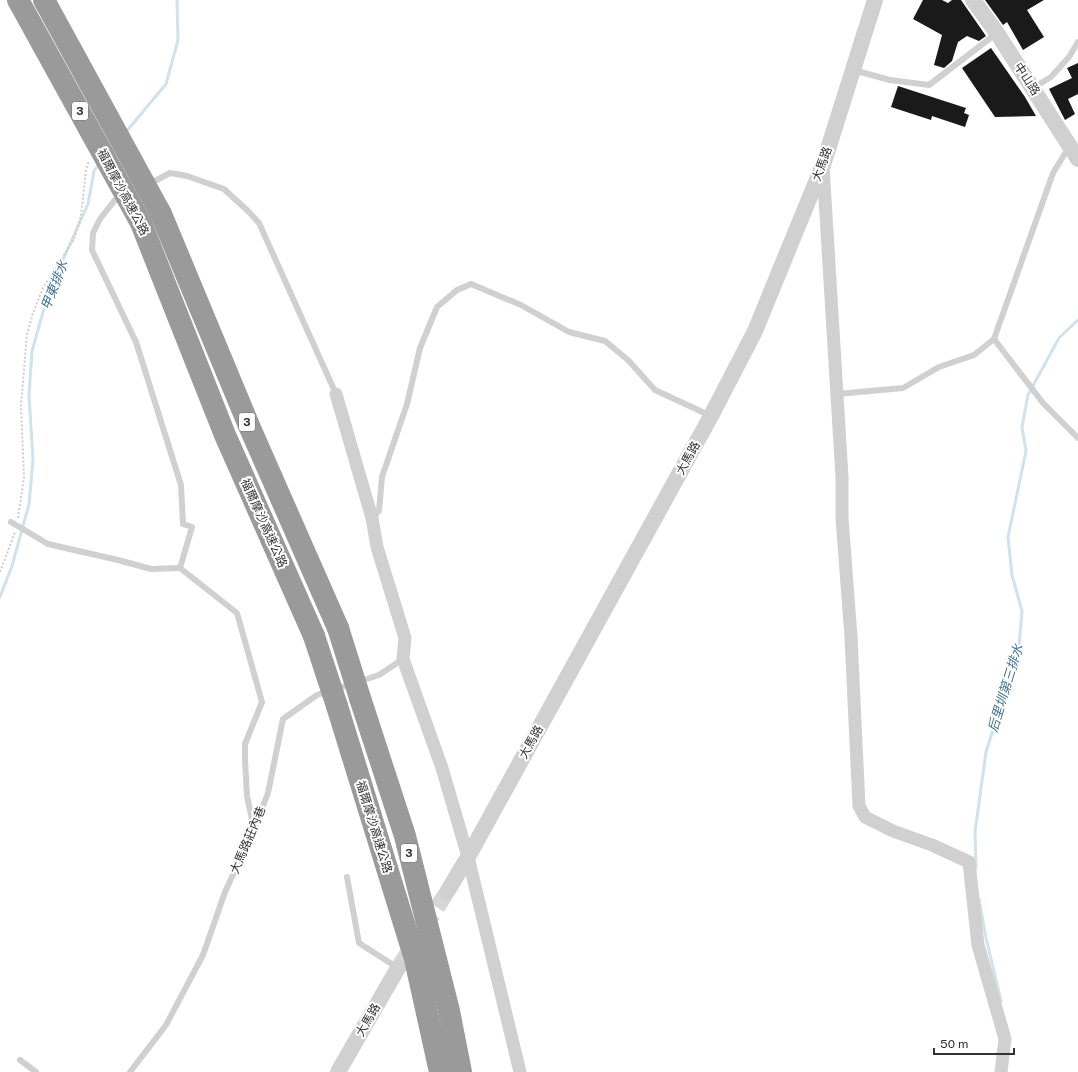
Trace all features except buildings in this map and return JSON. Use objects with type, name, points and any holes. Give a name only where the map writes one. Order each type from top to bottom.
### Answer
[{"type":"highway","name":"福爾摩沙高速公路","points":[[18,0],[141,223],[225,435],[314,636],[337,706],[407,963],[440,1072]]},
{"type":"highway","name":"福爾摩沙高速公路","points":[[44,0],[161,214],[250,428],[338,628],[405,836],[449,1011],[461,1072]]},
{"type":"highway","points":[[407,963],[426,1072]]},
{"type":"highway","points":[[449,1011],[468,1072]]},
{"type":"street","name":"大馬路","points":[[447,892],[468,857],[711,416],[755,331],[823,165],[875,0]]},
{"type":"street","name":"中山路","points":[[973,0],[997,33],[1074,152]]},
{"type":"street","points":[[823,165],[842,477],[842,518],[851,637],[859,806],[864,817],[893,831],[932,845],[969,862],[978,946],[1005,1039],[1001,1072]]},
{"type":"street","points":[[336,394],[372,518],[377,547],[405,638],[403,659],[442,768],[468,857],[520,1072]]},
{"type":"street","name":"大馬路","points":[[338,1072],[407,963]]},
{"type":"lane","points":[[853,70],[890,80],[929,85],[997,33]]},
{"type":"lane","points":[[1033,88],[1051,77],[1069,57],[1078,42]]},
{"type":"lane","points":[[837,394],[902,388],[939,368],[974,355],[994,339],[1052,173],[1074,152]]},
{"type":"lane","points":[[142,187],[170,173],[187,176],[224,189],[249,212],[259,223],[336,394]]},
{"type":"lane","points":[[128,194],[114,201],[100,219],[93,233],[92,250],[136,342],[181,485],[183,524],[192,527],[180,568]]},
{"type":"lane","points":[[372,518],[379,511],[382,477],[408,404],[420,348],[437,307],[456,290],[471,284],[521,305],[569,332],[605,341],[628,360],[655,390],[711,416]]},
{"type":"lane","points":[[994,339],[1043,403],[1078,438]]},
{"type":"lane","points":[[14,522],[48,544],[151,569],[180,568],[238,613],[262,702],[246,744],[245,755],[247,796],[254,829]]},
{"type":"lane","name":"大馬路莊內巷","points":[[130,1072],[166,1025],[203,955],[225,892],[254,829],[268,793],[282,719],[317,695],[379,675],[403,659]]},
{"type":"lane","points":[[347,877],[359,943],[407,963]]},
{"type":"lane","points":[[20,1060],[36,1072]]},
{"type":"path","points":[[14,522],[24,477],[21,410],[27,334],[33,312],[43,288],[74,239],[81,216],[86,170],[90,158]]},
{"type":"path","points":[[0,572],[17,529]]},
{"type":"waterway","name":"甲東排水","points":[[126,132],[166,84],[178,40],[177,0]]},
{"type":"waterway","name":"甲東排水","points":[[0,597],[12,566],[29,504],[33,460],[29,395],[32,351],[49,291],[88,204],[94,171],[99,164]]},
{"type":"waterway","name":"后里圳第三排水","points":[[976,868],[975,832],[986,752],[1019,646],[1022,611],[1012,575],[1008,537],[1026,451],[1022,427],[1028,395],[1059,338],[1078,320]]},
{"type":"waterway","name":"后里圳第三排水","points":[[979,899],[986,938],[1001,1001]]},
{"type":"tunnel","points":[[398,968],[447,892]]}]
